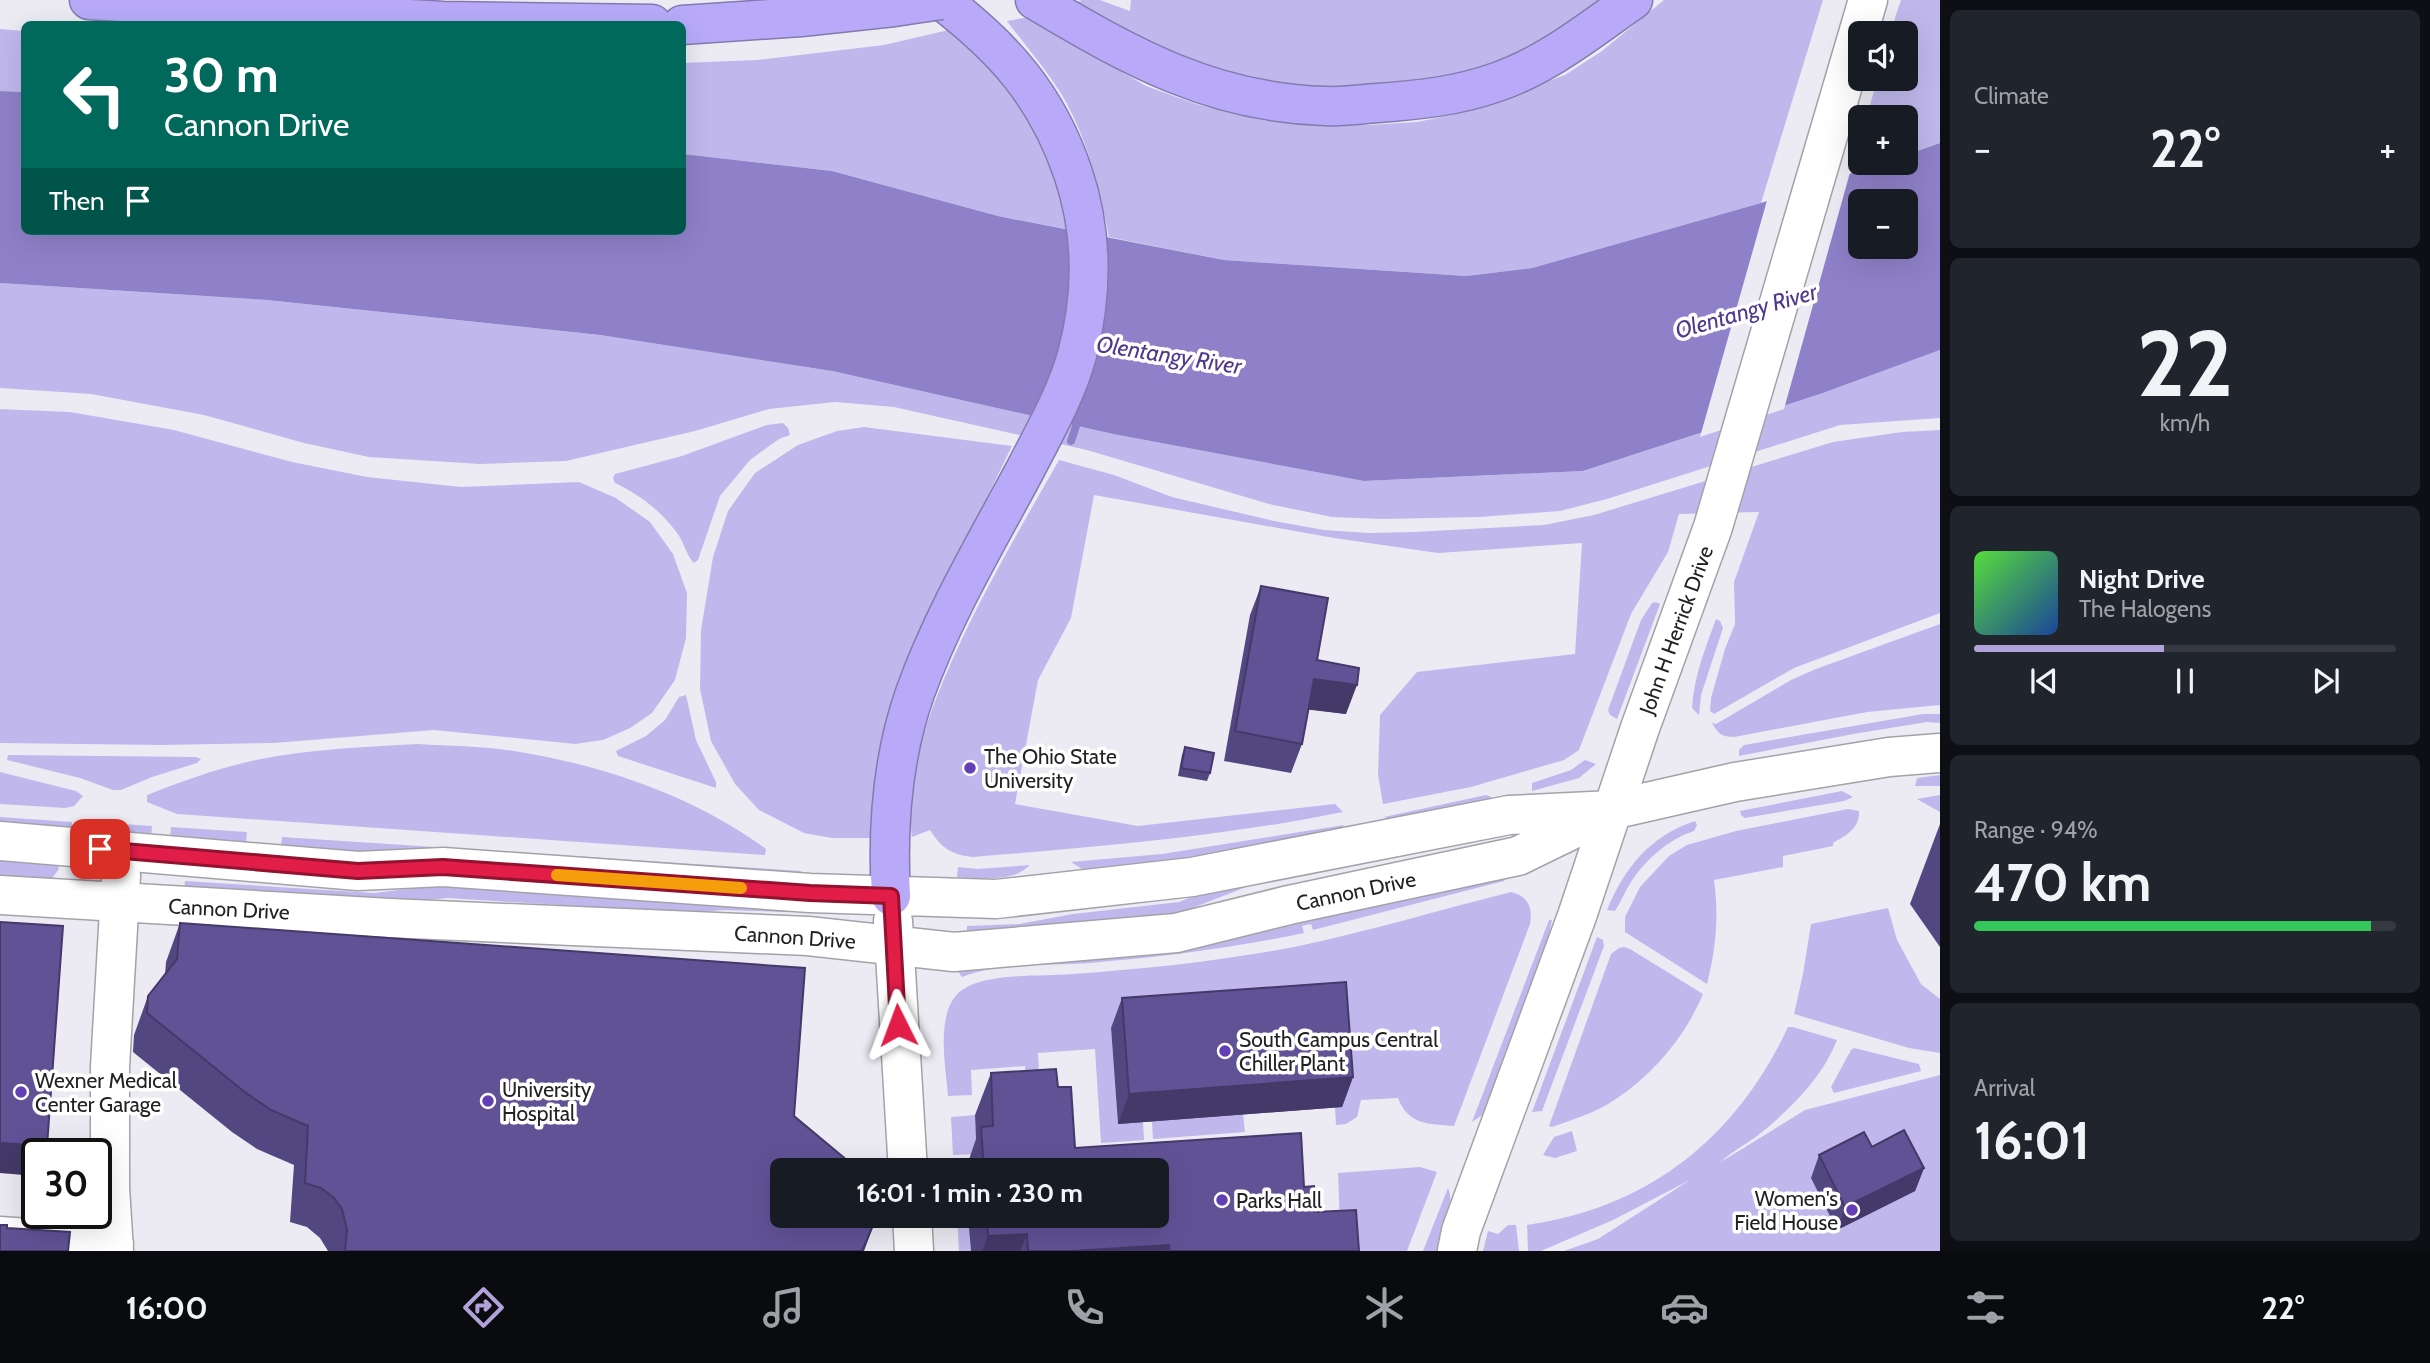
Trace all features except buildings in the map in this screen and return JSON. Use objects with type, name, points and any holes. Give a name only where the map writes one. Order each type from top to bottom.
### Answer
[{"type":"highway","points":[[89,0],[443,21]]},
{"type":"highway","points":[[686,25],[801,17],[941,0],[986,36],[1012,62],[1034,93],[1066,154],[1077,186],[1089,257],[1089,292],[1076,357],[1063,393],[947,617],[914,695],[901,743],[892,794],[889,856],[891,896]]},
{"type":"highway","points":[[1035,0],[1146,63],[1209,87],[1267,101],[1326,106],[1435,99],[1498,82],[1552,56],[1633,0]]},
{"type":"street","name":"John H Herrick Drive","points":[[1457,1251],[1461,1231],[1566,944],[1713,527],[1868,0]]},
{"type":"street","name":"Cannon Drive","points":[[0,841],[358,871],[443,867],[810,893],[996,900],[1192,877],[1509,815],[1612,810],[1735,782],[1889,757],[1940,752]]},
{"type":"street","name":"Cannon Drive","points":[[0,895],[389,918],[800,935],[954,952],[1176,933],[1289,905],[1518,856],[1612,810]]},
{"type":"street","points":[[0,1236],[114,1247],[110,1188],[110,1067],[122,851]]},
{"type":"street","points":[[891,896],[907,1158]]},
{"type":"street","points":[[913,1228],[914,1251]]},
{"type":"shaded area","points":[[1100,0],[1130,11],[1131,0],[1609,0],[1514,56],[1462,75],[1416,85],[1297,89],[1213,73],[1161,53],[1074,3]]},
{"type":"shaded area","points":[[1664,0],[1823,0],[1761,203],[1532,268],[1466,276],[1224,260],[1109,237],[1092,164],[1071,111],[1049,76],[1007,21],[1029,17],[1146,86],[1196,104],[1266,121],[1369,125],[1417,122],[1461,113],[1565,75],[1602,51]]},
{"type":"shaded area","points":[[1901,0],[1940,0],[1940,143],[1918,151],[1918,105],[1870,105],[1874,91],[1918,91],[1918,21],[1894,21]]},
{"type":"shaded area","points":[[0,29],[21,31],[21,92],[0,91]]},
{"type":"shaded area","points":[[953,29],[995,72],[1031,119],[1052,164],[1066,229],[998,216],[832,171],[686,154],[686,63],[757,60],[884,45]]},
{"type":"shaded area","points":[[0,283],[267,300],[600,335],[832,371],[1113,434],[1364,481],[1583,471],[1823,393],[1940,350],[1940,418],[1840,425],[1607,499],[1560,511],[1480,517],[1332,517],[1269,504],[1087,450],[894,407],[835,402],[769,409],[695,431],[566,461],[480,464],[369,457],[304,443],[204,415],[91,394],[0,388]]},
{"type":"shaded area","points":[[0,409],[70,412],[174,430],[292,462],[367,477],[461,487],[579,482],[616,498],[650,522],[673,554],[687,593],[686,638],[675,680],[652,713],[630,728],[603,740],[575,744],[434,730],[274,743],[0,743]]},
{"type":"shaded area","points":[[783,423],[790,435],[779,439],[750,460],[720,496],[698,560],[694,563],[664,517],[641,498],[615,483],[613,478],[615,474],[682,456],[767,425]]},
{"type":"shaded area","points":[[864,427],[1012,446],[962,549],[878,838],[832,838],[804,833],[759,810],[735,784],[711,741],[700,689],[701,630],[713,557],[728,511],[755,473],[798,445],[837,431]]},
{"type":"shaded area","points":[[1940,430],[1940,613],[1794,668],[1714,714],[1710,711],[1711,698],[1735,624],[1734,582],[1759,512],[1679,514],[1668,552],[1631,614],[1579,750],[1564,760],[1471,787],[1383,804],[1378,775],[1380,715],[1417,672],[1575,654],[1582,543],[1438,553],[1334,538],[1094,495],[1071,618],[1038,680],[1015,804],[1138,826],[1335,804],[1343,812],[1205,835],[973,857],[948,850],[930,830],[912,837],[911,796],[920,748],[937,697],[986,592],[1059,460],[1114,475],[1172,497],[1274,521],[1324,530],[1413,532],[1544,525],[1594,515],[1833,442],[1902,432]]},
{"type":"shaded area","points":[[1652,603],[1660,604],[1617,719],[1610,715],[1608,710],[1641,620]]},
{"type":"shaded area","points":[[1716,619],[1723,628],[1701,695],[1699,715],[1692,708],[1695,685]]},
{"type":"shaded area","points":[[1940,624],[1940,705],[1867,712],[1734,737],[1721,734],[1712,723],[1716,724],[1791,680],[1816,669]]},
{"type":"shaded area","points":[[686,695],[696,740],[716,782],[716,788],[618,756],[616,751],[646,736],[665,720],[679,697]]},
{"type":"shaded area","points":[[1923,714],[1940,714],[1940,723],[1927,722],[1853,734],[1739,756],[1739,750],[1744,745]]},
{"type":"shaded area","points":[[418,744],[514,751],[614,774],[678,798],[709,813],[766,849],[765,855],[177,814],[147,802],[147,795],[214,771],[256,760],[316,751]]},
{"type":"shaded area","points":[[8,755],[201,759],[197,763],[121,790],[113,790],[80,778],[7,760]]},
{"type":"shaded area","points":[[1585,760],[1596,764],[1579,778],[1532,791],[1532,783],[1571,770]]},
{"type":"shaded area","points":[[0,772],[76,791],[83,796],[74,806],[65,808],[0,804]]},
{"type":"shaded area","points":[[1940,775],[1940,786],[1915,786],[1917,778]]},
{"type":"shaded area","points":[[1842,791],[1853,797],[1844,801],[1745,818],[1740,811]]},
{"type":"shaded area","points":[[1486,795],[1491,797],[1493,803],[1397,822],[1384,817]]},
{"type":"shaded area","points":[[1940,795],[1940,812],[1917,799]]},
{"type":"shaded area","points":[[1848,809],[1859,811],[1857,822],[1848,834],[1833,843],[1833,846],[1783,856],[1783,867],[1714,880],[1716,932],[1707,984],[1625,932],[1625,917],[1640,887],[1669,856],[1687,845],[1736,831]]},
{"type":"shaded area","points":[[0,817],[72,822],[72,833],[0,828]]},
{"type":"shaded area","points":[[1695,821],[1697,825],[1694,831],[1658,851],[1643,866],[1615,911],[1607,910],[1622,880],[1641,855],[1665,835]]},
{"type":"shaded area","points":[[92,822],[152,826],[151,838],[91,834]]},
{"type":"shaded area","points":[[1344,825],[1337,835],[1234,854],[1087,872],[1071,862],[1162,854]]},
{"type":"shaded area","points":[[171,827],[247,832],[246,843],[170,838]]},
{"type":"shaded area","points":[[282,837],[801,871],[800,880],[281,846]]},
{"type":"shaded area","points":[[0,856],[55,860],[59,869],[47,885],[0,882]]},
{"type":"shaded area","points":[[1030,865],[1015,875],[1005,877],[957,877],[958,867],[978,869]]},
{"type":"shaded area","points":[[1507,877],[1504,881],[1313,930],[1311,924],[1302,926],[1304,933],[1251,943],[1117,961],[1008,967],[962,977],[957,970]]},
{"type":"shaded area","points":[[185,881],[374,893],[447,884],[787,906],[786,912],[724,910],[687,913],[448,898],[374,905],[184,893]]},
{"type":"shaded area","points":[[1233,881],[1254,884],[1182,912],[1105,925],[967,933],[967,926],[1019,924],[1073,914],[1179,902]]},
{"type":"shaded area","points":[[1511,892],[1522,896],[1528,903],[1531,912],[1530,924],[1454,1126],[1428,1123],[1414,1118],[1402,1107],[1398,1098],[1361,1100],[1357,1117],[1346,1124],[1336,1125],[1335,1107],[1342,1106],[1111,1028],[1118,1123],[1143,1122],[1144,1140],[1101,1143],[1095,1049],[1038,1053],[1040,1091],[1027,1091],[1025,1066],[971,1070],[972,1095],[948,1096],[944,1040],[948,1011],[953,999],[973,984],[1015,976],[1155,967],[1266,952],[1349,935]]},
{"type":"shaded area","points":[[1888,908],[1897,940],[1921,984],[1940,999],[1940,1053],[1909,1048],[1794,1014],[1811,924]]},
{"type":"shaded area","points":[[1549,920],[1552,920],[1545,953],[1485,1113],[1472,1122]]},
{"type":"shaded area","points":[[1597,937],[1603,940],[1604,946],[1542,1111],[1532,1112]]},
{"type":"shaded area","points":[[1624,947],[1703,994],[1686,1028],[1675,1043],[1635,1085],[1597,1110],[1549,1126],[1611,954]]},
{"type":"shaded area","points":[[1788,1027],[1837,1040],[1815,1079],[1795,1102],[1761,1133],[1721,1162],[1805,1110],[1940,1075],[1940,1251],[1564,1251],[1598,1239],[1690,1180],[1613,1220],[1541,1251],[1528,1251],[1527,1225],[1571,1216],[1612,1202],[1650,1184],[1684,1161],[1715,1134],[1743,1102]]},
{"type":"shaded area","points":[[1854,1048],[1919,1064],[1921,1071],[1834,1093],[1831,1087]]},
{"type":"shaded area","points":[[1243,1114],[1245,1132],[1153,1139],[1152,1121]]},
{"type":"shaded area","points":[[975,1115],[977,1154],[953,1155],[951,1117]]},
{"type":"shaded area","points":[[1572,1131],[1577,1151],[1555,1158],[1543,1155],[1554,1137]]},
{"type":"shaded area","points":[[1420,1167],[1437,1172],[1407,1251],[1341,1251],[1338,1173]]},
{"type":"shaded area","points":[[1448,1188],[1449,1211],[1438,1251],[1423,1251]]},
{"type":"shaded area","points":[[1508,1225],[1516,1225],[1519,1251],[1483,1251],[1488,1231],[1498,1234]]},
{"type":"shaded area","points":[[958,1228],[970,1228],[971,1251],[959,1251]]},
{"type":"water","name":"Olentangy River","points":[[0,91],[21,92],[21,235],[686,235],[686,154],[832,171],[998,216],[1224,260],[1466,276],[1532,268],[1761,203],[1848,174],[1918,175],[1918,151],[1940,143],[1940,350],[1823,393],[1583,471],[1364,481],[1113,434],[832,371],[600,335],[267,300],[0,283]]},
{"type":"pier","points":[[1848,170],[1849,175],[1784,409],[1700,437],[1768,197]]},
{"type":"waterway","points":[[1071,441],[1076,426]]},
{"type":"slow traffic","points":[[557,875],[741,888]]},
{"type":"place","name":"The Ohio State University","points":[[970,768]]},
{"type":"place","name":"South Campus Central Chiller Plant","points":[[1225,1051]]},
{"type":"place","name":"Wexner Medical Center Garage","points":[[21,1092]]},
{"type":"place","name":"University Hospital","points":[[488,1101]]},
{"type":"place","name":"Parks Hall","points":[[1222,1200]]},
{"type":"place","name":"Women's Field House","points":[[1852,1210]]},
{"type":"route","points":[[100,849],[358,871],[443,867],[810,893],[891,896],[898,1025]]}]
